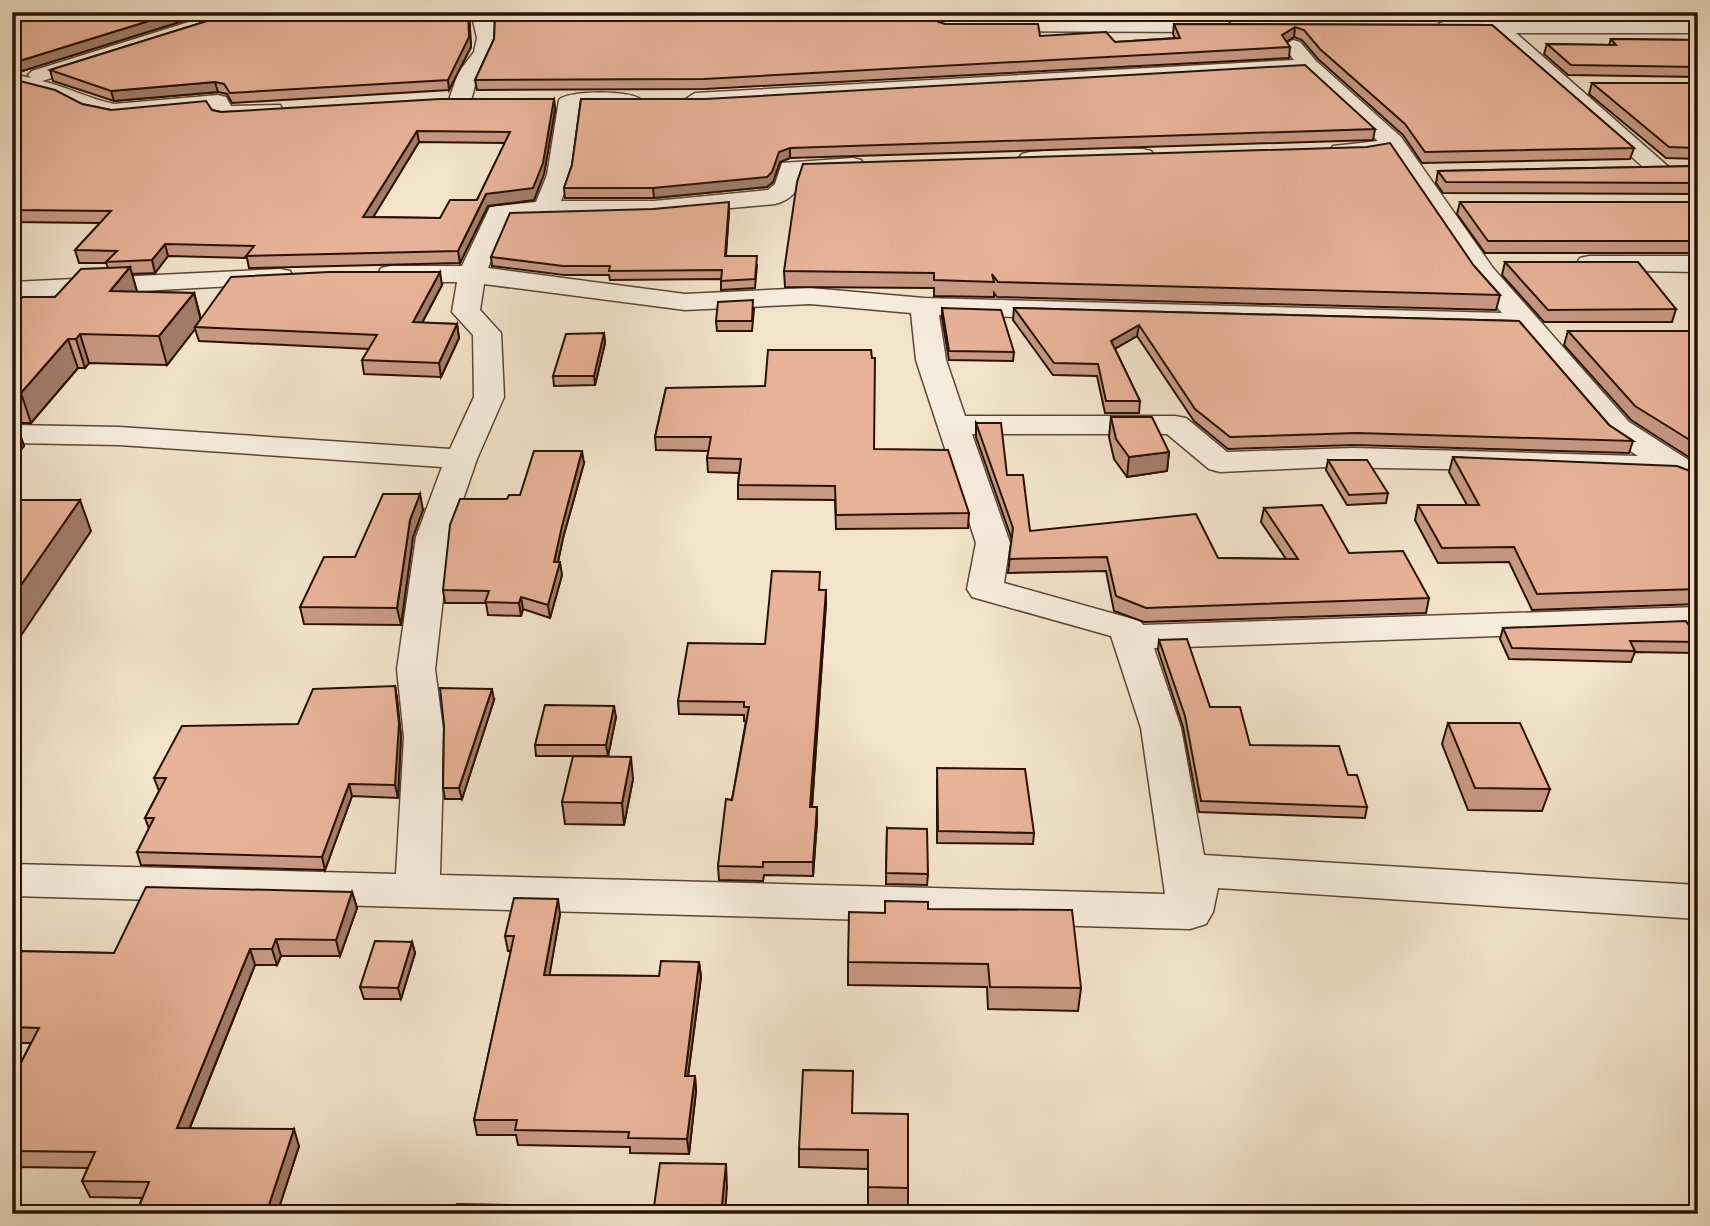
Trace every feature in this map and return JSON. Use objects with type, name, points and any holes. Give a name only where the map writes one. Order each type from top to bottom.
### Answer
[{"type":"street","points":[[15,82],[242,12]]},
{"type":"street","points":[[460,100],[469,73],[484,53],[486,38],[481,12]]},
{"type":"street","points":[[940,13],[945,25],[1250,27]]},
{"type":"street","points":[[1291,27],[1309,65],[1393,142],[1476,264],[1618,429],[1694,473]]},
{"type":"street","points":[[1429,27],[1698,27]]},
{"type":"street","points":[[1497,27],[1659,169]]},
{"type":"street","points":[[546,209],[559,175],[560,100],[662,100],[1309,65]]},
{"type":"street","points":[[15,82],[77,97],[94,107],[114,111],[192,102],[218,102],[223,113],[289,110]]},
{"type":"street","points":[[1564,84],[1592,85]]},
{"type":"street","points":[[1315,151],[1364,151],[1388,147],[1393,142]]},
{"type":"street","points":[[1001,161],[1085,155],[1162,155]]},
{"type":"street","points":[[417,890],[424,737],[416,669],[433,537],[461,459],[489,397],[487,333],[466,312],[472,274],[499,212],[654,208],[775,197],[788,187],[790,168],[877,164]]},
{"type":"street","points":[[1625,169],[1685,168]]},
{"type":"street","points":[[1413,173],[1445,172]]},
{"type":"street","points":[[1434,203],[1462,203]]},
{"type":"street","points":[[1476,264],[1504,264]]},
{"type":"street","points":[[1559,264],[1698,264]]},
{"type":"street","points":[[370,275],[472,274],[685,302],[810,296],[924,306],[1530,328],[1576,334]]},
{"type":"street","points":[[12,290],[305,276]]},
{"type":"street","points":[[924,306],[931,360],[993,543],[986,568],[985,589],[1127,629],[1149,687],[1167,762],[1190,912]]},
{"type":"street","points":[[953,425],[1175,425],[1220,462],[1257,458],[1628,463],[1694,473]]},
{"type":"street","points":[[12,434],[119,436],[461,459]]},
{"type":"street","points":[[1131,637],[1698,618]]},
{"type":"street","points":[[1190,912],[1199,871],[1698,902]]},
{"type":"street","points":[[12,880],[1190,912]]},
{"type":"green space","points":[[1349,12],[1698,12],[1698,15],[1564,18]]},
{"type":"building","points":[[12,12],[178,12],[16,62],[12,62]]},
{"type":"building","points":[[236,12],[468,12],[469,37],[448,80],[230,93],[224,84],[215,82],[111,91],[50,70]]},
{"type":"building","points":[[494,12],[933,13],[938,22],[945,24],[1038,24],[1040,36],[1106,32],[1115,42],[1180,38],[1174,24],[1492,25],[1634,148],[1425,152],[1405,124],[1320,49],[1304,30],[1295,27],[1282,35],[1290,47],[704,79],[475,80],[494,39]]},
{"type":"building","points":[[1611,39],[1698,40],[1698,67],[1571,65],[1547,44],[1616,45]]},
{"type":"building","points":[[1305,65],[1375,129],[790,148],[779,152],[772,172],[767,177],[653,188],[564,188],[572,165],[581,99],[705,99]]},
{"type":"building","points":[[12,79],[55,90],[82,104],[111,110],[206,101],[212,110],[221,112],[440,99],[554,99],[543,163],[533,188],[486,194],[458,251],[246,256],[254,246],[165,244],[152,260],[106,262],[117,251],[75,250],[111,211],[12,210]],"holes":[[[417,131],[510,132],[477,200],[450,200],[440,218],[363,217]]]},
{"type":"building","points":[[1592,83],[1698,83],[1698,148],[1669,147]]},
{"type":"building","points":[[1390,143],[1474,266],[1500,295],[998,282],[992,274],[994,282],[934,280],[934,273],[784,271],[797,182],[803,164],[1367,147]]},
{"type":"building","points":[[1698,166],[1698,183],[1446,182],[1438,171]]},
{"type":"building","points":[[729,202],[725,256],[757,256],[755,279],[721,281],[722,270],[609,271],[610,266],[563,266],[491,257],[510,213],[653,209]]},
{"type":"building","points":[[1460,202],[1698,202],[1698,241],[1488,241]]},
{"type":"building","points":[[1505,262],[1638,262],[1676,309],[1548,310]]},
{"type":"building","points":[[130,267],[110,291],[194,293],[159,336],[80,334],[76,339],[68,339],[21,393],[12,393],[12,307],[23,297],[55,297],[81,269]]},
{"type":"building","points":[[329,272],[440,272],[413,322],[457,324],[439,363],[362,360],[377,335],[195,327],[231,277]]},
{"type":"building","points":[[753,300],[752,321],[716,321],[718,302]]},
{"type":"building","points":[[942,308],[1001,310],[1014,352],[949,351]]},
{"type":"building","points":[[1014,308],[1519,321],[1609,425],[1633,441],[1357,433],[1230,437],[1195,409],[1139,325],[1111,341],[1140,401],[1106,401],[1098,364],[1054,363]]},
{"type":"building","points":[[1568,331],[1698,331],[1698,445],[1635,406]]},
{"type":"building","points":[[604,333],[594,376],[553,376],[566,334]]},
{"type":"building","points":[[768,350],[871,350],[872,358],[875,358],[874,449],[948,450],[969,513],[836,515],[835,486],[738,485],[741,459],[707,458],[711,437],[655,437],[666,388],[765,386]]},
{"type":"building","points":[[1111,417],[1152,417],[1169,452],[1129,457],[1116,439]]},
{"type":"building","points":[[976,423],[1001,423],[1007,475],[1023,475],[1030,531],[1196,514],[1218,558],[1298,559],[1264,508],[1322,505],[1349,553],[1403,551],[1429,598],[1146,608],[1116,596],[1107,557],[1009,559],[1013,528]]},
{"type":"building","points":[[534,451],[582,451],[554,562],[560,562],[548,605],[521,597],[519,603],[485,602],[489,591],[443,590],[450,525],[460,499],[507,499],[509,495],[520,495]]},
{"type":"building","points":[[1453,457],[1677,466],[1698,474],[1698,589],[1537,594],[1514,547],[1442,548],[1418,505],[1479,505]]},
{"type":"building","points":[[1328,460],[1367,460],[1388,493],[1349,495]]},
{"type":"building","points":[[383,494],[420,494],[410,520],[397,608],[300,607],[324,557],[355,557]]},
{"type":"building","points":[[12,500],[80,500],[12,598]]},
{"type":"building","points":[[772,571],[820,572],[819,590],[826,590],[810,807],[817,807],[813,862],[763,862],[763,867],[718,866],[726,799],[732,800],[749,707],[744,707],[744,702],[678,701],[688,643],[765,644]]},
{"type":"building","points":[[1686,621],[1698,642],[1630,641],[1635,651],[1512,648],[1503,628]]},
{"type":"building","points":[[1187,639],[1210,707],[1240,707],[1250,745],[1339,746],[1348,775],[1357,775],[1367,807],[1201,801],[1185,716],[1159,640]]},
{"type":"building","points":[[395,686],[399,724],[395,785],[349,784],[322,857],[137,852],[154,818],[145,818],[166,778],[154,778],[182,726],[298,724],[313,689]]},
{"type":"building","points":[[440,688],[492,689],[459,788],[443,788],[444,726]]},
{"type":"building","points":[[545,705],[614,706],[606,745],[535,745]]},
{"type":"building","points":[[1448,723],[1520,723],[1550,789],[1475,788]]},
{"type":"building","points":[[573,756],[631,757],[622,803],[562,802]]},
{"type":"building","points":[[937,768],[1025,769],[1034,833],[938,831]]},
{"type":"building","points":[[887,828],[927,829],[928,874],[886,873]]},
{"type":"building","points":[[146,887],[352,892],[336,940],[276,939],[272,949],[250,949],[177,1128],[294,1129],[266,1214],[136,1214],[149,1182],[82,1181],[95,1152],[12,1151],[12,1080],[39,1028],[12,1027],[12,951],[114,953]]},
{"type":"building","points":[[514,898],[558,899],[544,975],[659,976],[661,961],[699,962],[685,1076],[695,1076],[687,1139],[628,1138],[629,1132],[515,1130],[517,1120],[474,1120],[514,936],[505,936]]},
{"type":"building","points":[[885,901],[928,902],[928,909],[1072,910],[1081,988],[990,987],[988,964],[848,962],[849,912],[885,913]]},
{"type":"building","points":[[375,941],[412,942],[398,988],[360,987]]},
{"type":"building","points":[[803,1070],[853,1071],[852,1113],[908,1114],[908,1188],[868,1187],[868,1150],[799,1149]]},
{"type":"building","points":[[660,1163],[726,1164],[721,1214],[653,1214]]},
{"type":"building","points":[[457,1204],[553,1206],[552,1214],[454,1214]]}]
